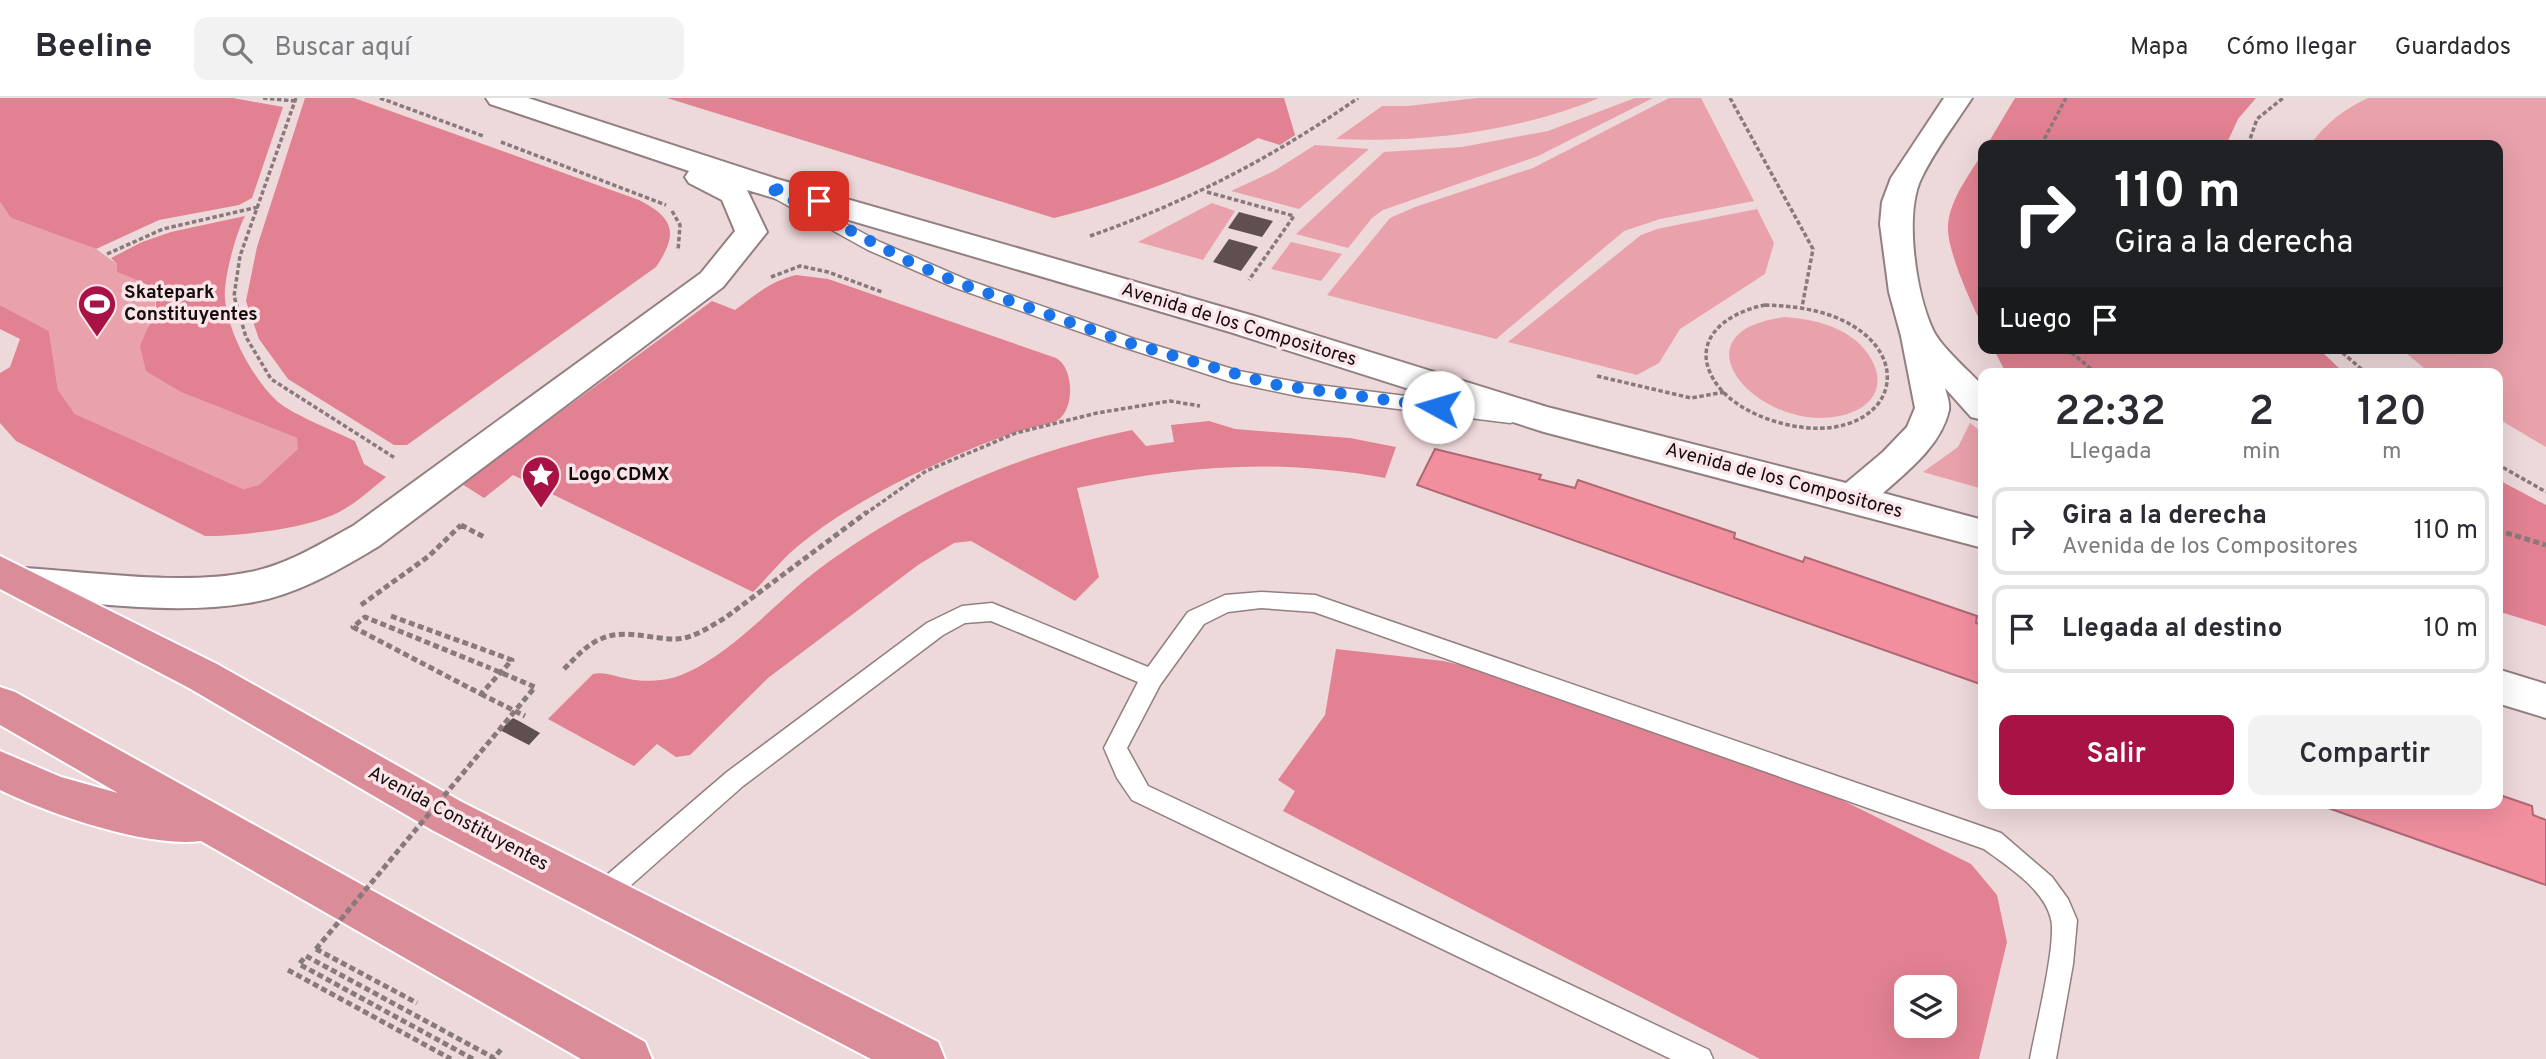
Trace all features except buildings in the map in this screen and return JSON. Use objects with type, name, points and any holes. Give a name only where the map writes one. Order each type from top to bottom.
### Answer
[{"type":"highway","points":[[0,547],[12,577]]},
{"type":"highway","name":"Avenida Constituyentes","points":[[12,577],[203,676],[446,816],[921,1059]]},
{"type":"highway","points":[[0,704],[628,1059]]},
{"type":"highway","points":[[0,770],[89,807],[144,818],[208,823]]},
{"type":"street","name":"Avenida de los Compositores","points":[[500,98],[766,186],[1242,324],[1544,419],[1978,533]]},
{"type":"street","points":[[1852,498],[1896,461],[1922,433],[1932,408],[1918,336],[1905,292],[1895,224],[1897,202],[1906,178],[1958,98]]},
{"type":"street","points":[[12,577],[183,593],[249,588],[325,561],[366,536],[712,280],[751,232],[734,194],[629,141]]},
{"type":"street","points":[[1918,336],[1978,402]]},
{"type":"street","points":[[2503,688],[2546,701]]},
{"type":"lane","points":[[766,186],[874,246],[959,283],[1129,343],[1238,377],[1314,391],[1544,419]]},
{"type":"lane","points":[[1700,1059],[1140,793],[1125,771],[1115,748],[1152,678],[1196,618],[1225,604],[1261,600],[1315,604],[1992,841],[2025,865],[2048,891],[2065,922],[2043,1059]]},
{"type":"lane","points":[[603,894],[734,779],[936,629],[962,615],[992,612],[1152,678]]},
{"type":"path","points":[[263,98],[295,99],[240,256],[234,296],[246,337],[271,379],[399,461]]},
{"type":"path","points":[[380,98],[662,201],[678,215],[682,237],[675,260]]},
{"type":"path","points":[[1090,236],[1206,191],[1291,144],[1358,98]]},
{"type":"path","points":[[1730,98],[1813,249],[1802,307]]},
{"type":"path","points":[[2044,140],[2066,98]]},
{"type":"path","points":[[2250,140],[2257,119],[2283,98]]},
{"type":"path","points":[[1206,191],[1294,216],[1249,280]]},
{"type":"path","points":[[107,254],[136,238],[177,222],[259,206]]},
{"type":"path","points":[[768,278],[800,266],[828,272],[888,293]]},
{"type":"path","points":[[1765,305],[1802,307],[1844,322],[1875,347],[1884,360],[1888,374],[1887,392],[1877,409],[1859,421],[1834,428],[1806,429],[1767,418],[1742,406],[1724,392],[1710,372],[1706,360],[1706,347],[1714,329],[1723,320],[1749,308],[1765,305]]},
{"type":"path","points":[[2073,354],[2090,368]]},
{"type":"path","points":[[2344,354],[2360,368]]},
{"type":"path","points":[[1597,376],[1691,398],[1724,392]]},
{"type":"path","points":[[564,669],[585,649],[604,637],[624,635],[677,639],[700,633],[725,618],[838,532],[926,471],[1016,433],[1097,413],[1170,401],[1210,407]]},
{"type":"path","points":[[2503,467],[2546,492]]},
{"type":"path","points":[[361,605],[429,556],[470,517]]},
{"type":"path","points":[[461,525],[484,537]]},
{"type":"path","points":[[2503,532],[2546,545]]},
{"type":"path","points":[[391,615],[512,660],[481,694]]},
{"type":"path","points":[[421,1005],[316,949],[535,687],[365,617],[353,627],[481,694],[525,716]]},
{"type":"path","points":[[473,1059],[299,964],[306,956],[494,1058],[502,1048],[491,1042]]},
{"type":"path","points":[[288,970],[451,1059]]},
{"type":"shaded area","points":[[0,98],[233,98],[283,107],[252,198],[239,205],[159,220],[96,249],[11,218],[0,202]]},
{"type":"shaded area","points":[[305,98],[354,98],[639,200],[666,220],[670,236],[668,245],[656,267],[407,445],[394,445],[288,379],[259,339],[246,301],[257,247]]},
{"type":"shaded area","points":[[667,98],[1284,98],[1295,135],[1280,145],[1258,138],[1234,152],[1159,186],[1054,218]]},
{"type":"shaded area","points":[[1477,98],[1599,98],[1536,119],[1470,133],[1402,139],[1336,139],[1382,106],[1408,106]]},
{"type":"shaded area","points":[[1635,98],[1653,98],[1538,156],[1383,210],[1372,218],[1348,248],[1296,234],[1384,152],[1462,147],[1548,131]]},
{"type":"shaded area","points":[[1669,98],[1701,98],[1754,201],[1660,219],[1624,231],[1496,339],[1327,295],[1390,218],[1415,207],[1533,168]]},
{"type":"shaded area","points":[[2015,98],[2256,98],[2238,119],[2228,140],[1990,140]]},
{"type":"shaded area","points":[[2368,98],[2546,98],[2546,447],[2503,422],[2503,368],[2424,368],[2407,354],[2503,354],[2503,140],[2314,140],[2322,130],[2351,107]]},
{"type":"shaded area","points":[[1315,145],[1369,149],[1299,209],[1231,191],[1274,171]]},
{"type":"shaded area","points":[[1978,160],[1978,316],[1955,262],[1948,235],[1952,206]]},
{"type":"shaded area","name":"Skatepark Constituyentes","points":[[0,202],[11,218],[96,249],[117,264],[117,272],[151,290],[155,296],[155,304],[148,326],[183,393],[297,438],[299,449],[259,485],[243,489],[75,414],[58,390],[49,331],[0,305]]},
{"type":"shaded area","points":[[1212,203],[1235,211],[1203,260],[1138,242]]},
{"type":"shaded area","points":[[1757,209],[1774,243],[1765,274],[1680,329],[1659,363],[1637,375],[1508,342],[1641,235],[1657,229]]},
{"type":"shaded area","points":[[245,216],[231,257],[225,291],[227,312],[243,355],[278,402],[355,441],[364,464],[386,477],[361,498],[320,520],[270,531],[205,536],[16,441],[0,423],[0,373],[10,367],[20,339],[0,329],[0,305],[49,331],[58,390],[75,414],[243,489],[259,485],[298,449],[297,438],[183,393],[146,371],[140,346],[156,309],[156,296],[148,285],[117,272],[117,264],[111,258],[142,242],[171,232]]},
{"type":"shaded area","points":[[1291,242],[1342,254],[1321,281],[1271,269]]},
{"type":"shaded area","points":[[796,275],[828,279],[1056,358],[1062,363],[1069,379],[1070,398],[1064,414],[1055,422],[971,449],[859,503],[798,546],[753,592],[513,475],[484,498],[462,484],[712,301],[735,310],[771,285]]},
{"type":"shaded area","points":[[1785,317],[1831,326],[1847,334],[1866,351],[1877,374],[1877,386],[1866,404],[1839,416],[1809,417],[1780,410],[1756,396],[1738,378],[1730,359],[1733,341],[1750,326]]},
{"type":"shaded area","points":[[1996,354],[2324,354],[2339,368],[2003,368]]},
{"type":"shaded area","points":[[1209,421],[1235,429],[1350,438],[1396,447],[1385,478],[1305,468],[1230,467],[1156,474],[1077,488],[1099,577],[1075,601],[971,541],[954,543],[918,565],[768,678],[690,755],[676,757],[657,744],[634,766],[548,719],[593,674],[652,681],[676,677],[696,668],[733,643],[802,582],[854,544],[891,521],[968,482],[1049,452],[1132,430],[1146,446],[1174,442],[1171,425]]},
{"type":"shaded area","points":[[1970,423],[1978,429],[1978,488],[1923,472],[1958,447]]},
{"type":"shaded area","points":[[1435,449],[1541,475],[1539,479],[1575,488],[1578,480],[1735,533],[1734,538],[1803,562],[1805,557],[1977,616],[1978,683],[1417,485]]},
{"type":"shaded area","points":[[2503,482],[2546,505],[2546,626],[2503,613]]},
{"type":"shaded area","points":[[1336,649],[1443,661],[1605,697],[1840,799],[1971,864],[1997,895],[2007,942],[1979,1059],[1760,1059],[1283,811],[1295,791],[1278,780],[1325,715]]},
{"type":"shaded area","points":[[2503,796],[2532,806],[2533,815],[2546,820],[2546,885],[2331,809],[2503,809]]},
{"type":"place","name":"Skatepark Constituyentes","points":[[97,338]]},
{"type":"place","name":"Logo CDMX","points":[[541,509]]},
{"type":"route","points":[[819,201],[766,186],[874,246],[910,262],[1032,310],[1129,343],[1238,377],[1271,384],[1438,407]]}]
